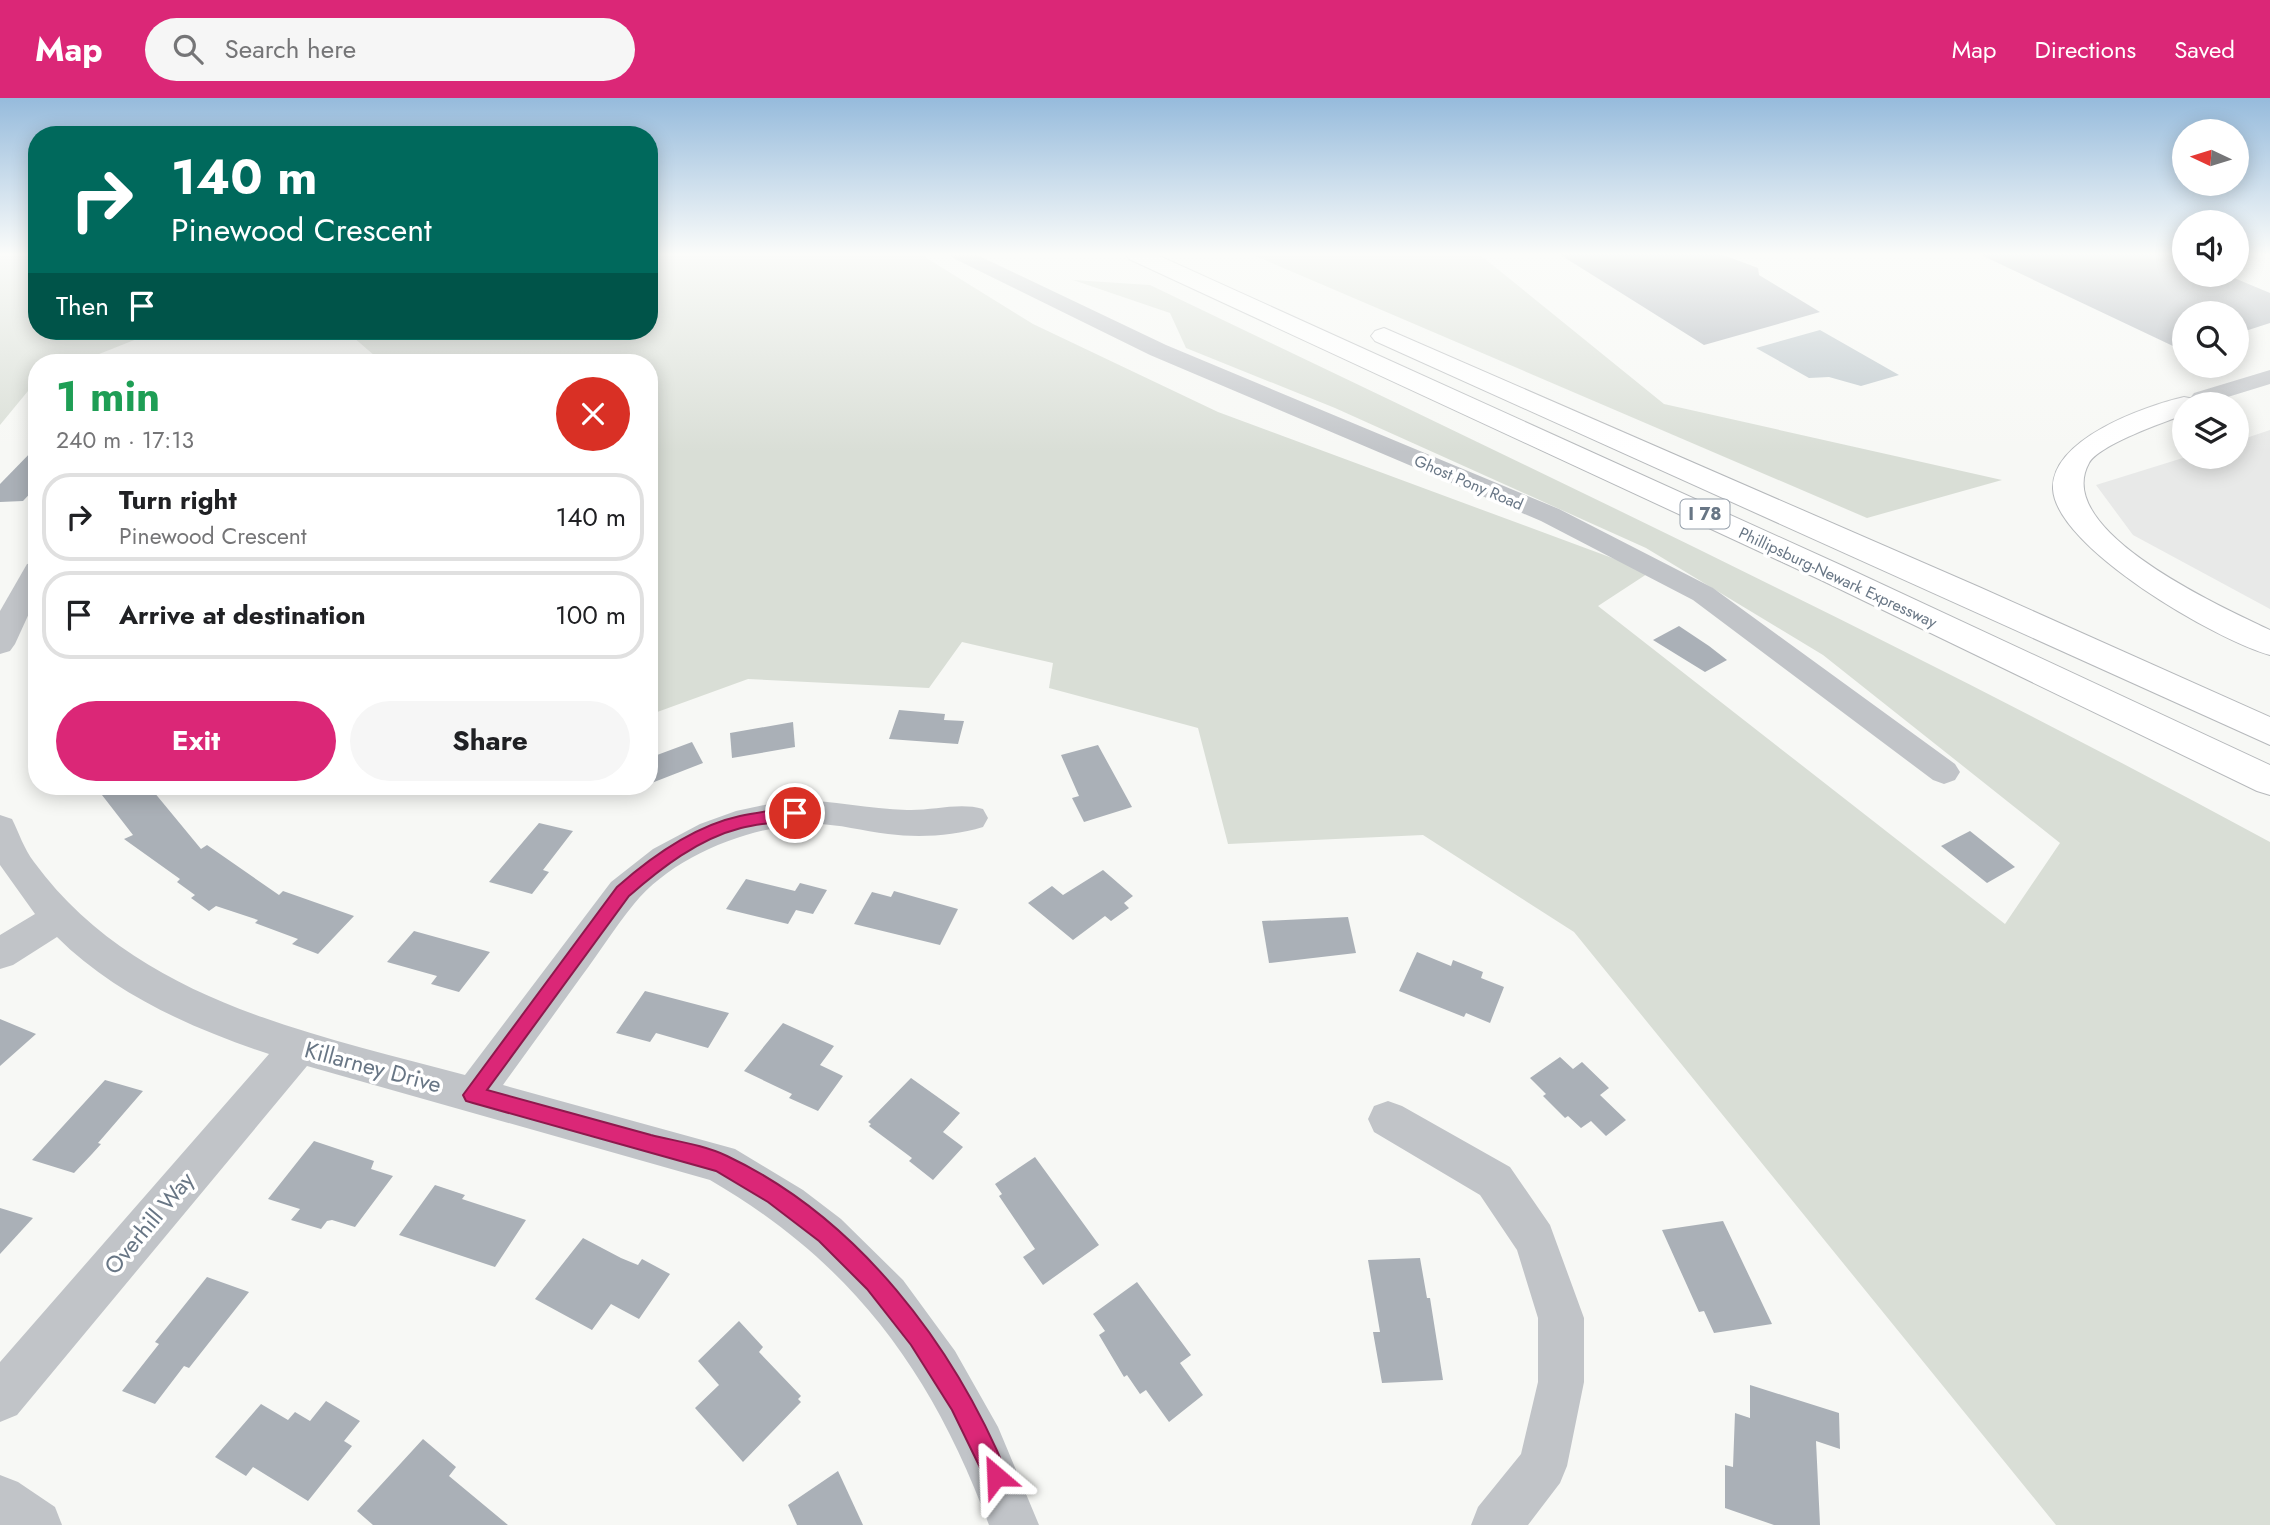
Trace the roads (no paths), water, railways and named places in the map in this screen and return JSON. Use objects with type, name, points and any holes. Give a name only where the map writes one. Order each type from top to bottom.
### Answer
[{"type":"highway","name":"Phillipsburg-Newark Expressway","points":[[1282,321],[1785,551],[2270,782]]},
{"type":"highway","name":"Phillipsburg-Newark Expressway","points":[[1357,324],[1968,594],[2270,732]]},
{"type":"highway","points":[[2172,410],[2086,449],[2075,460],[2068,476],[2076,512],[2107,548],[2142,575],[2188,602],[2270,643]]},
{"type":"street","name":"Ghost Pony Road","points":[[1097,321],[1158,350],[1550,515],[1703,594],[1944,772]]},
{"type":"street","points":[[2223,392],[2270,377]]},
{"type":"street","points":[[0,644],[28,586]]},
{"type":"street","points":[[473,1095],[623,892],[652,866],[685,845],[739,822],[776,814],[832,813],[912,823],[971,818]]},
{"type":"street","name":"Killarney Drive","points":[[0,828],[20,869],[58,918],[108,960],[171,999],[248,1031],[299,1047],[720,1163],[775,1195],[826,1234],[875,1281],[919,1337],[960,1402],[996,1476],[1014,1525]]},
{"type":"street","points":[[0,954],[58,918]]},
{"type":"street","name":"Overhill Way","points":[[0,1398],[299,1047]]},
{"type":"street","points":[[1388,1119],[1495,1181],[1535,1240],[1561,1318],[1561,1382],[1543,1466],[1496,1525]]},
{"type":"street","points":[[0,1500],[37,1525]]}]
